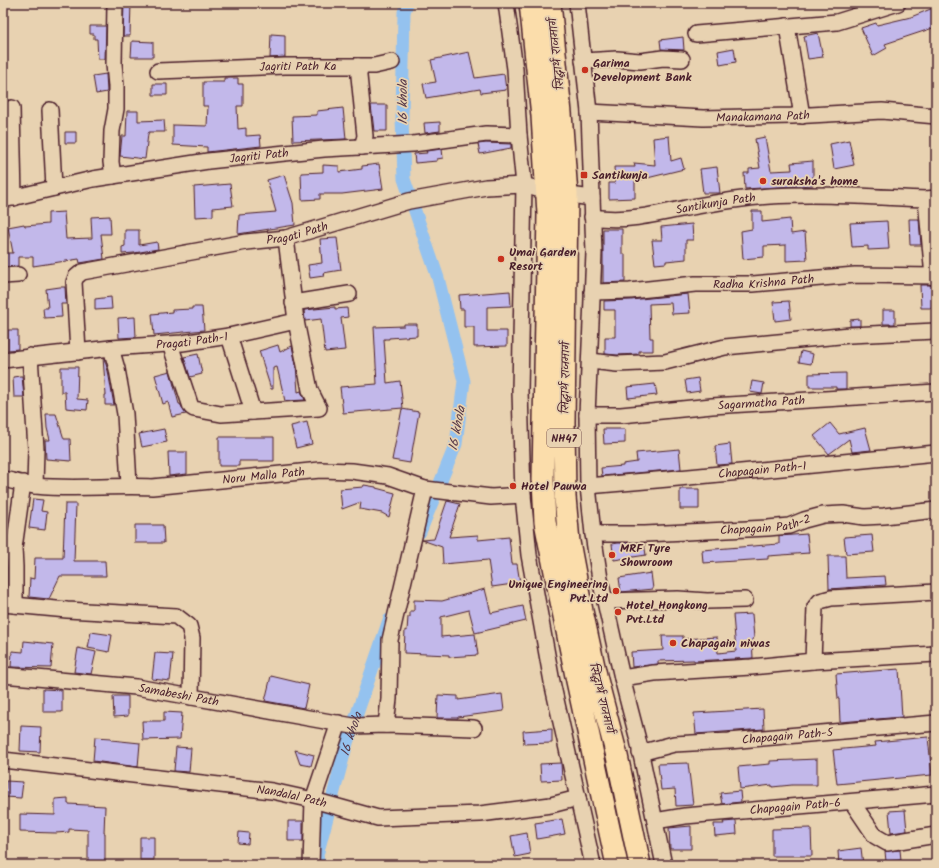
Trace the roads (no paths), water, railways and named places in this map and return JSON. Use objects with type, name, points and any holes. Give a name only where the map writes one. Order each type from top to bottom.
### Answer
[{"type":"highway","name":"सिद्धार्थ राजमार्ग","points":[[530,3],[542,116],[548,214],[543,473],[545,522],[571,652],[617,865]]},
{"type":"highway","name":"सिद्धार्थ राजमार्ग","points":[[550,3],[568,195],[564,429],[565,498],[570,542],[590,649],[617,756],[640,865]]},
{"type":"street","points":[[113,176],[111,162],[112,131],[116,109],[114,64],[115,3]]},
{"type":"street","points":[[506,3],[515,69],[524,185],[520,391],[523,495],[529,555],[552,682],[593,865]]},
{"type":"street","points":[[577,3],[589,112],[594,253],[587,415],[588,486],[593,534],[605,601],[664,865]]},
{"type":"street","points":[[696,34],[837,22],[898,3]]},
{"type":"street","points":[[787,26],[802,116]]},
{"type":"street","points":[[583,61],[617,59],[640,61],[663,58],[682,59]]},
{"type":"street","name":"Jagriti Path Ka","points":[[158,70],[285,66],[374,66],[392,62]]},
{"type":"street","points":[[358,66],[365,136],[362,147]]},
{"type":"street","points":[[9,199],[12,108]]},
{"type":"street","points":[[50,110],[54,188]]},
{"type":"street","name":"Manakamana Path","points":[[589,112],[703,118],[802,116],[882,111],[936,116]]},
{"type":"street","name":"Jagriti Path","points":[[9,199],[93,179],[208,161],[324,149],[413,144],[486,134],[519,135]]},
{"type":"street","name":"Pragati Path","points":[[78,352],[74,282],[76,277],[82,272],[246,242],[286,238],[409,201],[486,187],[524,185],[547,192],[592,198]]},
{"type":"street","name":"Santikunja Path","points":[[592,217],[606,219],[634,219],[724,201],[770,196],[819,195],[931,199]]},
{"type":"street","points":[[931,199],[934,276]]},
{"type":"street","points":[[170,344],[191,407],[194,409],[221,414],[319,408],[310,390],[296,321],[286,238]]},
{"type":"street","points":[[3,276],[18,275]]},
{"type":"street","name":"Radha Krishna Path","points":[[592,292],[630,291],[695,284],[753,284],[855,275],[934,276]]},
{"type":"street","points":[[294,304],[349,294]]},
{"type":"street","name":"Pragati Path-1","points":[[3,360],[111,348],[170,344],[229,336],[296,321]]},
{"type":"street","points":[[590,361],[617,364],[665,362],[725,347],[850,335],[936,331]]},
{"type":"street","points":[[229,336],[253,412]]},
{"type":"street","points":[[111,348],[117,369],[125,414],[129,485]]},
{"type":"street","points":[[30,356],[36,449],[29,485],[10,519],[14,548],[9,566],[9,604],[67,610],[176,616],[189,626],[192,638],[191,697]]},
{"type":"street","name":"Sagarmatha Path","points":[[587,415],[621,415],[712,406],[936,392]]},
{"type":"street","name":"Chapagain Path-1","points":[[588,486],[936,453]]},
{"type":"street","name":"Noru Malla Path","points":[[3,478],[29,485],[74,488],[129,485],[152,486],[320,470],[352,471],[388,476],[425,489],[491,497],[523,495]]},
{"type":"street","points":[[386,725],[389,698],[390,640],[425,489]]},
{"type":"street","name":"Chapagain Path-2","points":[[593,534],[645,534],[768,528],[789,526],[823,515],[843,514],[864,517],[936,510]]},
{"type":"street","points":[[812,661],[815,607],[820,601],[831,598],[936,592]]},
{"type":"street","points":[[605,601],[678,599],[707,601],[745,600]]},
{"type":"street","points":[[622,678],[654,673],[751,667],[812,661],[936,654]]},
{"type":"street","name":"Samabeshi Path","points":[[3,675],[136,687],[346,724],[474,728]]},
{"type":"street","name":"Chapagain Path-5","points":[[640,753],[674,744],[729,741],[936,723]]},
{"type":"street","points":[[311,865],[314,800],[346,724]]},
{"type":"street","name":"Nandalal Path","points":[[3,760],[272,791],[314,800],[378,818],[480,814],[551,805],[578,798]]},
{"type":"street","name":"Chapagain Path-6","points":[[655,821],[685,816],[936,794]]},
{"type":"street","points":[[852,802],[875,836],[887,843],[936,835]]},
{"type":"waterway","name":"16 khola","points":[[407,3],[404,12],[402,118],[404,179],[438,278],[464,381],[456,444],[420,532]]},
{"type":"waterway","name":"16 khola","points":[[319,865],[317,855],[347,743],[389,620]]},
{"type":"place","name":"Garima Development Bank","points":[[585,70]]},
{"type":"place","name":"Santikunja","points":[[584,175]]},
{"type":"place","name":"suraksha's home","points":[[763,181]]},
{"type":"place","name":"Umai Garden Resort","points":[[501,259]]},
{"type":"place","name":"Hotel Pauwa","points":[[513,486]]},
{"type":"place","name":"MRF Tyre Showroom","points":[[612,555]]},
{"type":"place","name":"Unique Engineering Pvt.Ltd","points":[[616,591]]},
{"type":"place","name":"Hotel Hongkong Pvt.Ltd","points":[[618,612]]},
{"type":"place","name":"Chapagain niwas","points":[[673,643]]}]
